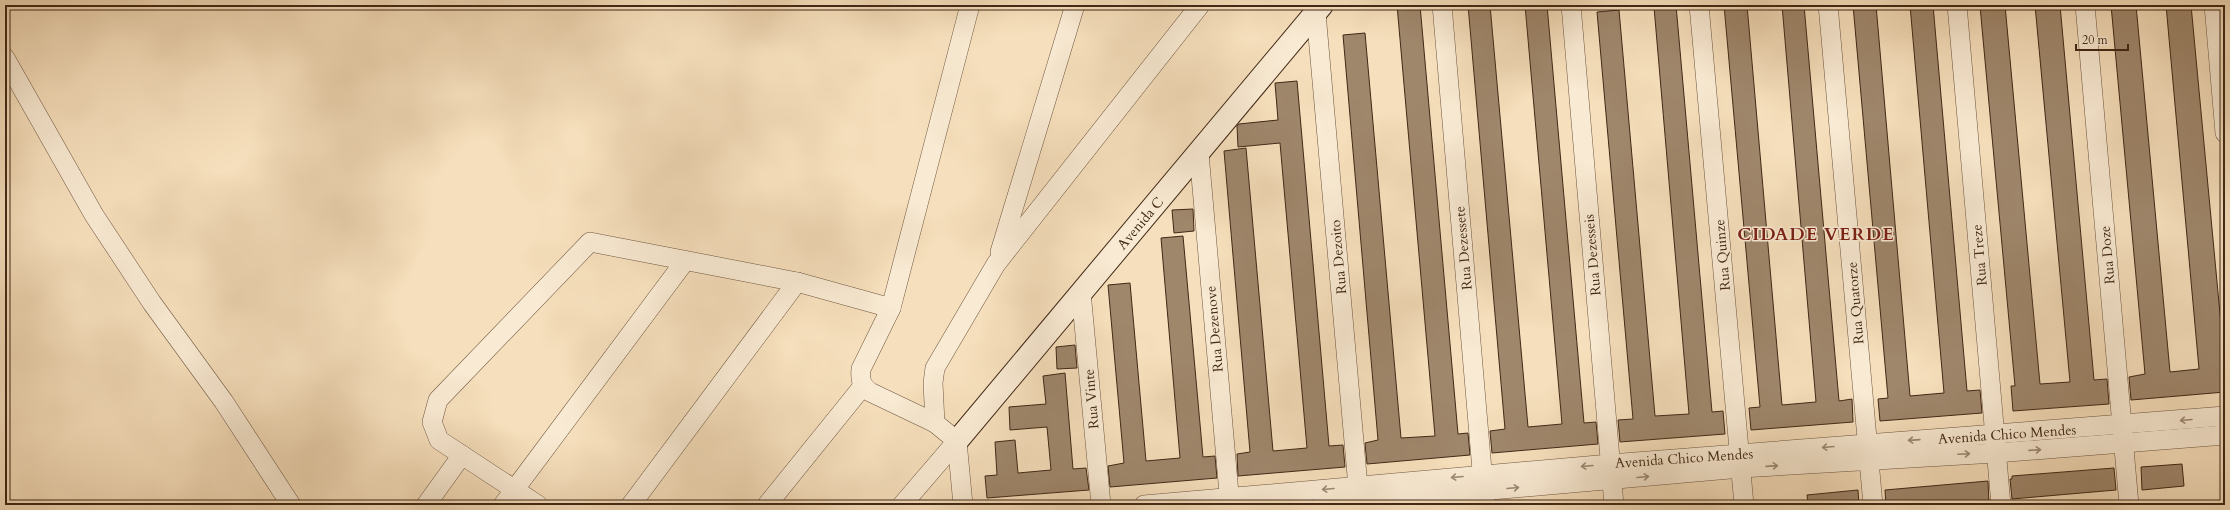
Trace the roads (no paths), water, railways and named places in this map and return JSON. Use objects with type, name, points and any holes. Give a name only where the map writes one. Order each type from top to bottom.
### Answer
[{"type":"street","points":[[963,505],[957,441],[935,423],[870,392],[863,386],[860,379],[861,370],[891,308],[970,5]]},
{"type":"street","points":[[996,264],[1075,5]]},
{"type":"street","points":[[935,423],[933,384],[935,368],[996,264],[1200,5]]},
{"type":"street","name":"Rua Dezessete","points":[[1442,5],[1483,490]]},
{"type":"street","name":"Rua Dezesseis","points":[[1571,5],[1614,505]]},
{"type":"street","name":"Rua Quinze","points":[[1699,5],[1744,505]]},
{"type":"street","name":"Rua Quatorze","points":[[1828,5],[1873,505]]},
{"type":"street","name":"Rua Treze","points":[[1957,5],[2001,505]]},
{"type":"street","name":"Rua Doze","points":[[2086,5],[2129,505]]},
{"type":"street","points":[[2214,5],[2225,133]]},
{"type":"street","name":"Avenida C","points":[[957,441],[1319,9]]},
{"type":"street","name":"Rua Dezoito","points":[[1319,9],[1359,498]]},
{"type":"street","points":[[5,58],[94,214],[152,303],[224,402],[291,505]]},
{"type":"street","name":"Rua Dezenove","points":[[1199,152],[1230,501]]},
{"type":"street","points":[[538,505],[439,440],[432,422],[438,400],[590,242],[797,282],[891,308]]},
{"type":"street","points":[[503,505],[685,261]]},
{"type":"street","points":[[631,505],[797,282]]},
{"type":"street","name":"Rua Vinte","points":[[1081,292],[1101,505]]},
{"type":"street","points":[[767,505],[863,386]]},
{"type":"street","name":"Avenida Chico Mendes","points":[[2123,434],[2225,416]]},
{"type":"street","name":"Avenida Chico Mendes","points":[[1144,505],[1359,498],[1483,490],[1611,472],[1868,451],[1996,444],[2123,434],[2225,435]]},
{"type":"street","points":[[902,505],[957,441]]},
{"type":"street","points":[[426,505],[462,455]]},
{"type":"street","name":"Avenida Chico Mendes","points":[[1321,505],[1359,498]]},
{"type":"district","name":"CIDADE VERDE","points":[[1816,234]]}]
